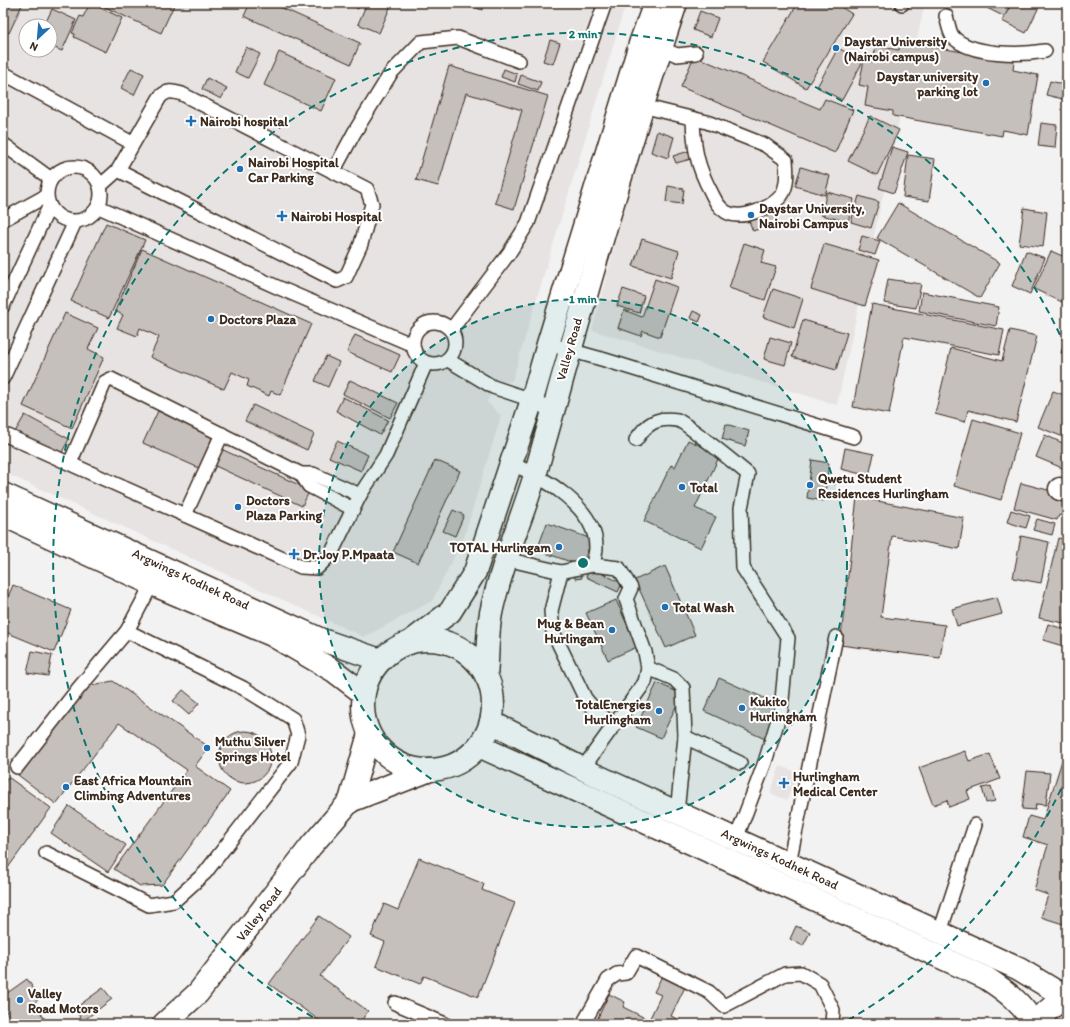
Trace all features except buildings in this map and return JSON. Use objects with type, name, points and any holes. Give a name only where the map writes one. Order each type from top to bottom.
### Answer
[{"type":"main road","name":"Valley Road","points":[[486,676],[491,614],[506,559],[535,474],[569,349],[642,106],[655,3]]},
{"type":"main road","name":"Valley Road","points":[[408,643],[450,612],[475,572],[512,464],[548,344],[651,44],[676,3]]},
{"type":"main road","name":"Argwings Kodhek Road","points":[[3,494],[272,635],[334,671],[363,693]]},
{"type":"main road","name":"Argwings Kodhek Road","points":[[3,515],[322,640],[380,660]]},
{"type":"main road","points":[[431,640],[453,645],[473,658],[486,676],[493,699],[491,722],[486,735],[479,746],[466,759],[448,767],[430,770],[401,764],[377,746],[369,734],[364,721],[362,707],[363,693],[367,681],[380,660],[389,652],[408,643],[431,640]]},
{"type":"main road","name":"Argwings Kodhek Road","points":[[491,722],[583,768],[677,812],[1018,968],[1067,998]]},
{"type":"main road","name":"Valley Road","points":[[164,1024],[198,993],[311,846],[350,801],[369,734]]},
{"type":"main road","name":"Argwings Kodhek Road","points":[[479,746],[986,978],[1011,995],[1027,1012],[1034,1024]]},
{"type":"main road","name":"Valley Road","points":[[350,801],[430,770]]},
{"type":"main road","points":[[1042,1024],[1045,1013],[1058,1002],[1067,1003]]},
{"type":"lane","points":[[451,330],[509,253],[528,224],[605,3]]},
{"type":"lane","points":[[946,16],[952,36],[964,45],[993,52],[1029,54],[1045,51]]},
{"type":"lane","points":[[333,172],[354,133],[391,73],[421,42],[458,38],[519,61]]},
{"type":"lane","points":[[651,44],[677,54],[696,53]]},
{"type":"lane","points":[[3,73],[132,143]]},
{"type":"lane","points":[[100,186],[118,170],[132,143],[160,97],[165,92],[172,91],[182,94],[367,189],[372,204],[361,244],[346,277],[337,281],[118,170]]},
{"type":"lane","points":[[642,106],[707,122],[765,145],[786,160],[787,177],[782,195],[766,208],[741,215],[727,212],[718,205],[700,171],[694,143],[693,119]]},
{"type":"lane","points":[[3,144],[51,178]]},
{"type":"lane","points":[[4,300],[48,201],[47,187],[51,178],[60,170],[72,167],[84,169],[94,176],[100,186],[101,196],[99,207],[93,215],[84,220],[75,222],[59,218],[48,201]]},
{"type":"lane","points":[[3,216],[6,218],[48,201]]},
{"type":"lane","points":[[99,207],[413,346]]},
{"type":"lane","points":[[3,378],[75,222]]},
{"type":"lane","points":[[432,322],[442,323],[451,330],[456,340],[454,351],[448,360],[438,364],[426,363],[417,356],[413,346],[414,334],[421,326],[432,322]]},
{"type":"lane","points":[[548,344],[569,349],[854,438]]},
{"type":"lane","points":[[448,360],[493,387],[532,400],[552,411]]},
{"type":"lane","points":[[8,436],[301,567],[317,568],[331,554],[360,495],[386,455],[426,363]]},
{"type":"lane","points":[[70,464],[105,382],[111,379],[301,474],[313,474],[360,495]]},
{"type":"lane","points":[[636,440],[645,426],[660,420],[678,420],[748,474],[741,508],[743,568],[788,638],[781,710],[765,762],[736,839]]},
{"type":"lane","points":[[185,516],[222,434]]},
{"type":"lane","points":[[512,464],[535,474],[559,490],[580,509],[592,527],[596,546],[593,565]]},
{"type":"lane","points":[[301,474],[308,486],[353,508]]},
{"type":"lane","points":[[506,559],[561,572],[593,565],[619,568],[631,588],[626,599],[645,652],[648,668],[645,682],[583,768]]},
{"type":"lane","points":[[561,572],[551,611],[553,632],[585,698],[594,709],[614,726]]},
{"type":"lane","points":[[17,767],[78,689],[127,631],[156,575]]},
{"type":"lane","points":[[46,853],[149,905],[174,901],[205,873],[291,762],[298,735],[293,719],[243,688],[127,631]]},
{"type":"lane","points":[[789,863],[836,637]]},
{"type":"lane","points":[[648,668],[674,679],[683,688],[685,737],[677,812]]},
{"type":"lane","points":[[685,737],[740,763]]},
{"type":"lane","points":[[940,932],[975,825]]},
{"type":"lane","points":[[583,1024],[608,980],[617,974],[626,973],[636,956],[709,992],[724,1006],[785,974],[801,973],[820,984],[839,1024]]},
{"type":"lane","points":[[395,1003],[445,1024]]},
{"type":"lane","points":[[832,1024],[833,1010]]},
{"type":"shaded area","name":"Nairobi Hospital","points":[[3,3],[626,3],[512,381],[495,384],[487,402],[501,416],[464,537],[432,601],[364,637],[3,472]]},
{"type":"shaded area","name":"Daystar University, Nairobi Campus","points":[[687,3],[925,3],[837,405],[592,330],[654,99]]},
{"type":"shaded area","name":"Hurlingham Medical Center","points":[[780,766],[799,773],[787,800],[770,793]]},
{"type":"place","name":"Daystar University (Nairobi campus)","points":[[836,48]]},
{"type":"place","name":"Daystar university parking lot","points":[[986,83]]},
{"type":"place","name":"Nairobi hospital","points":[[191,121]]},
{"type":"place","name":"Nairobi Hospital Car Parking","points":[[240,169]]},
{"type":"place","name":"Daystar University, Nairobi Campus","points":[[751,215]]},
{"type":"place","name":"Nairobi Hospital","points":[[282,216]]},
{"type":"place","name":"Doctors Plaza","points":[[211,319]]},
{"type":"place","name":"Qwetu Student Residences Hurlingham","points":[[810,485]]},
{"type":"place","name":"Total","points":[[682,487]]},
{"type":"place","name":"Doctors Plaza Parking","points":[[238,507]]},
{"type":"place","name":"TOTAL Hurlingam","points":[[559,547]]},
{"type":"place","name":"Dr.Joy P.Mpaata","points":[[294,554]]},
{"type":"place","name":"Total Wash","points":[[665,607]]},
{"type":"place","name":"Mug & Bean Hurlingam","points":[[612,630]]},
{"type":"place","name":"Kukito Hurlingham","points":[[742,708]]},
{"type":"place","name":"TotalEnergies Hurlingham","points":[[659,711]]},
{"type":"place","name":"Muthu Silver Springs Hotel","points":[[207,748]]},
{"type":"place","name":"Hurlingham Medical Center","points":[[784,783]]},
{"type":"place","name":"East Africa Mountain Climbing Adventures","points":[[66,787]]},
{"type":"place","name":"Valley Road Motors","points":[[20,1000]]}]
